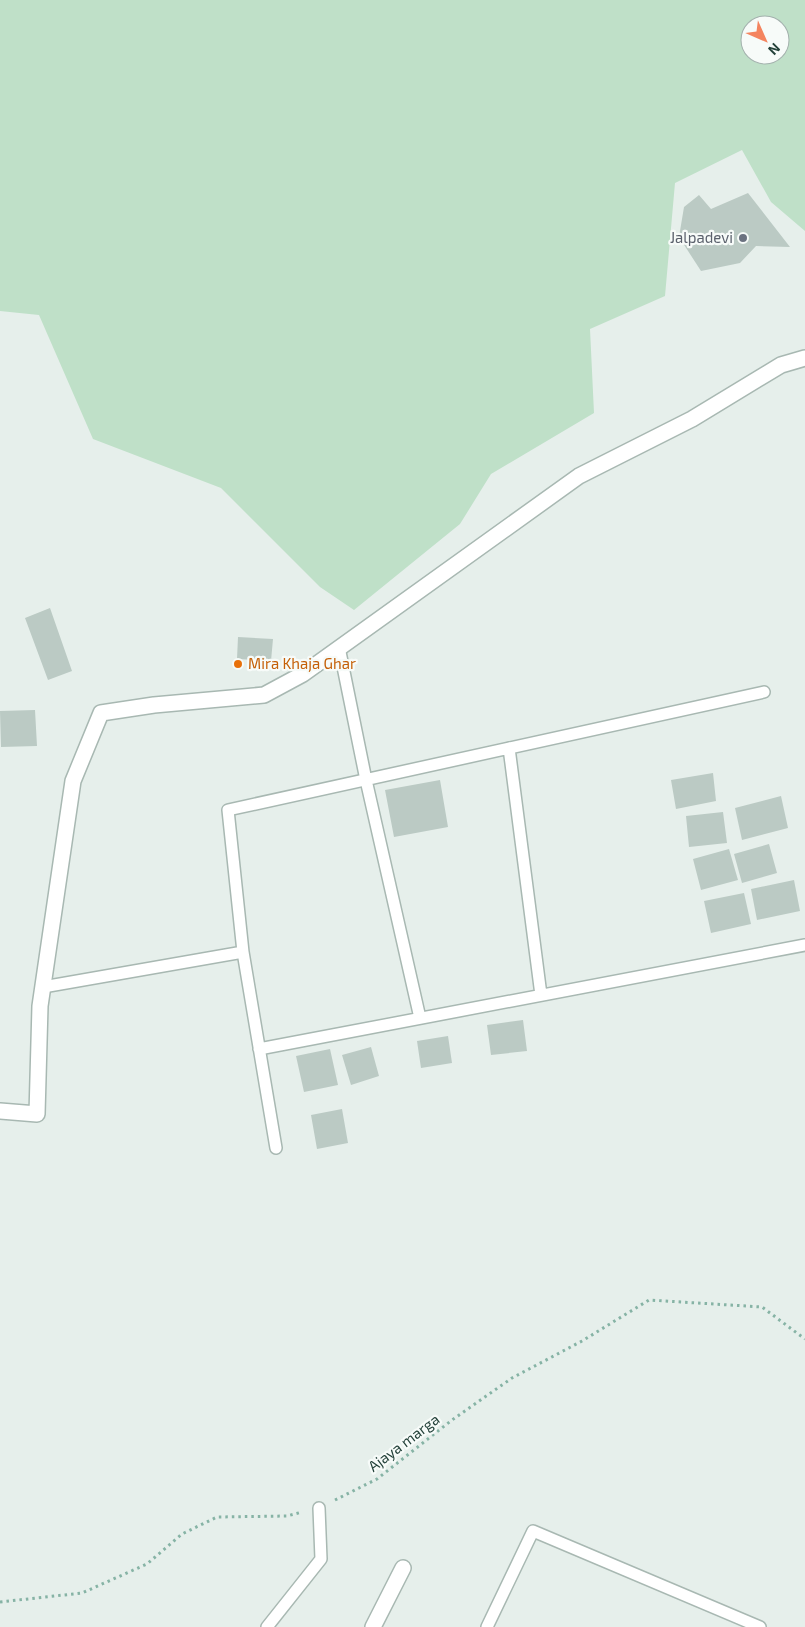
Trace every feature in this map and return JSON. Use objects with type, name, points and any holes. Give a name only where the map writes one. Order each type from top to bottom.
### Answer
[{"type":"street","points":[[0,1112],[36,1114],[40,1006],[73,781],[101,713],[154,704],[264,695],[303,674],[579,476],[692,419],[782,365],[805,358]]},
{"type":"street","points":[[373,1627],[403,1568]]},
{"type":"lane","points":[[339,647],[366,780],[420,1018]]},
{"type":"lane","points":[[276,1148],[243,952],[228,810],[764,692]]},
{"type":"lane","points":[[509,748],[541,995]]},
{"type":"lane","points":[[259,1049],[805,945]]},
{"type":"lane","points":[[43,987],[243,952]]},
{"type":"lane","points":[[267,1627],[321,1559],[319,1508]]},
{"type":"lane","points":[[487,1627],[533,1531],[760,1627]]},
{"type":"path","name":"Ajaya marga","points":[[0,1602],[82,1593],[148,1564],[182,1534],[217,1517],[287,1516],[319,1508],[377,1479],[452,1420],[512,1378],[582,1341],[649,1300],[762,1307],[805,1339]]},
{"type":"green space","points":[[0,0],[805,0],[805,231],[771,202],[742,150],[675,183],[665,296],[590,329],[594,413],[491,474],[460,524],[354,610],[320,587],[221,488],[93,439],[39,315],[0,311]]},
{"type":"building","points":[[748,193],[790,247],[756,246],[740,263],[701,271],[679,237],[684,207],[699,195],[711,209]]},
{"type":"building","points":[[50,608],[72,671],[48,680],[25,618]]},
{"type":"building","points":[[238,637],[273,639],[271,661],[237,659]]},
{"type":"building","points":[[35,710],[37,746],[1,747],[0,711]]},
{"type":"building","points":[[713,773],[716,801],[676,809],[671,780]]},
{"type":"building","points":[[440,780],[448,827],[394,837],[385,790]]},
{"type":"building","points":[[781,796],[788,828],[742,840],[735,808]]},
{"type":"building","points":[[723,812],[727,843],[689,847],[686,816]]},
{"type":"building","points":[[769,844],[777,873],[742,883],[734,854]]},
{"type":"building","points":[[729,849],[738,880],[701,890],[693,859]]},
{"type":"building","points":[[794,880],[800,911],[757,920],[751,889]]},
{"type":"building","points":[[744,893],[751,924],[711,933],[704,901]]},
{"type":"building","points":[[523,1020],[527,1051],[491,1055],[487,1025]]},
{"type":"building","points":[[448,1036],[452,1063],[421,1068],[417,1041]]},
{"type":"building","points":[[371,1047],[379,1076],[351,1085],[342,1055]]},
{"type":"building","points":[[330,1049],[338,1085],[304,1092],[296,1056]]},
{"type":"building","points":[[342,1109],[348,1143],[317,1149],[311,1115]]},
{"type":"place","name":"Jalpadevi","points":[[743,238]]},
{"type":"place","name":"Mira Khaja Ghar","points":[[238,664]]}]
